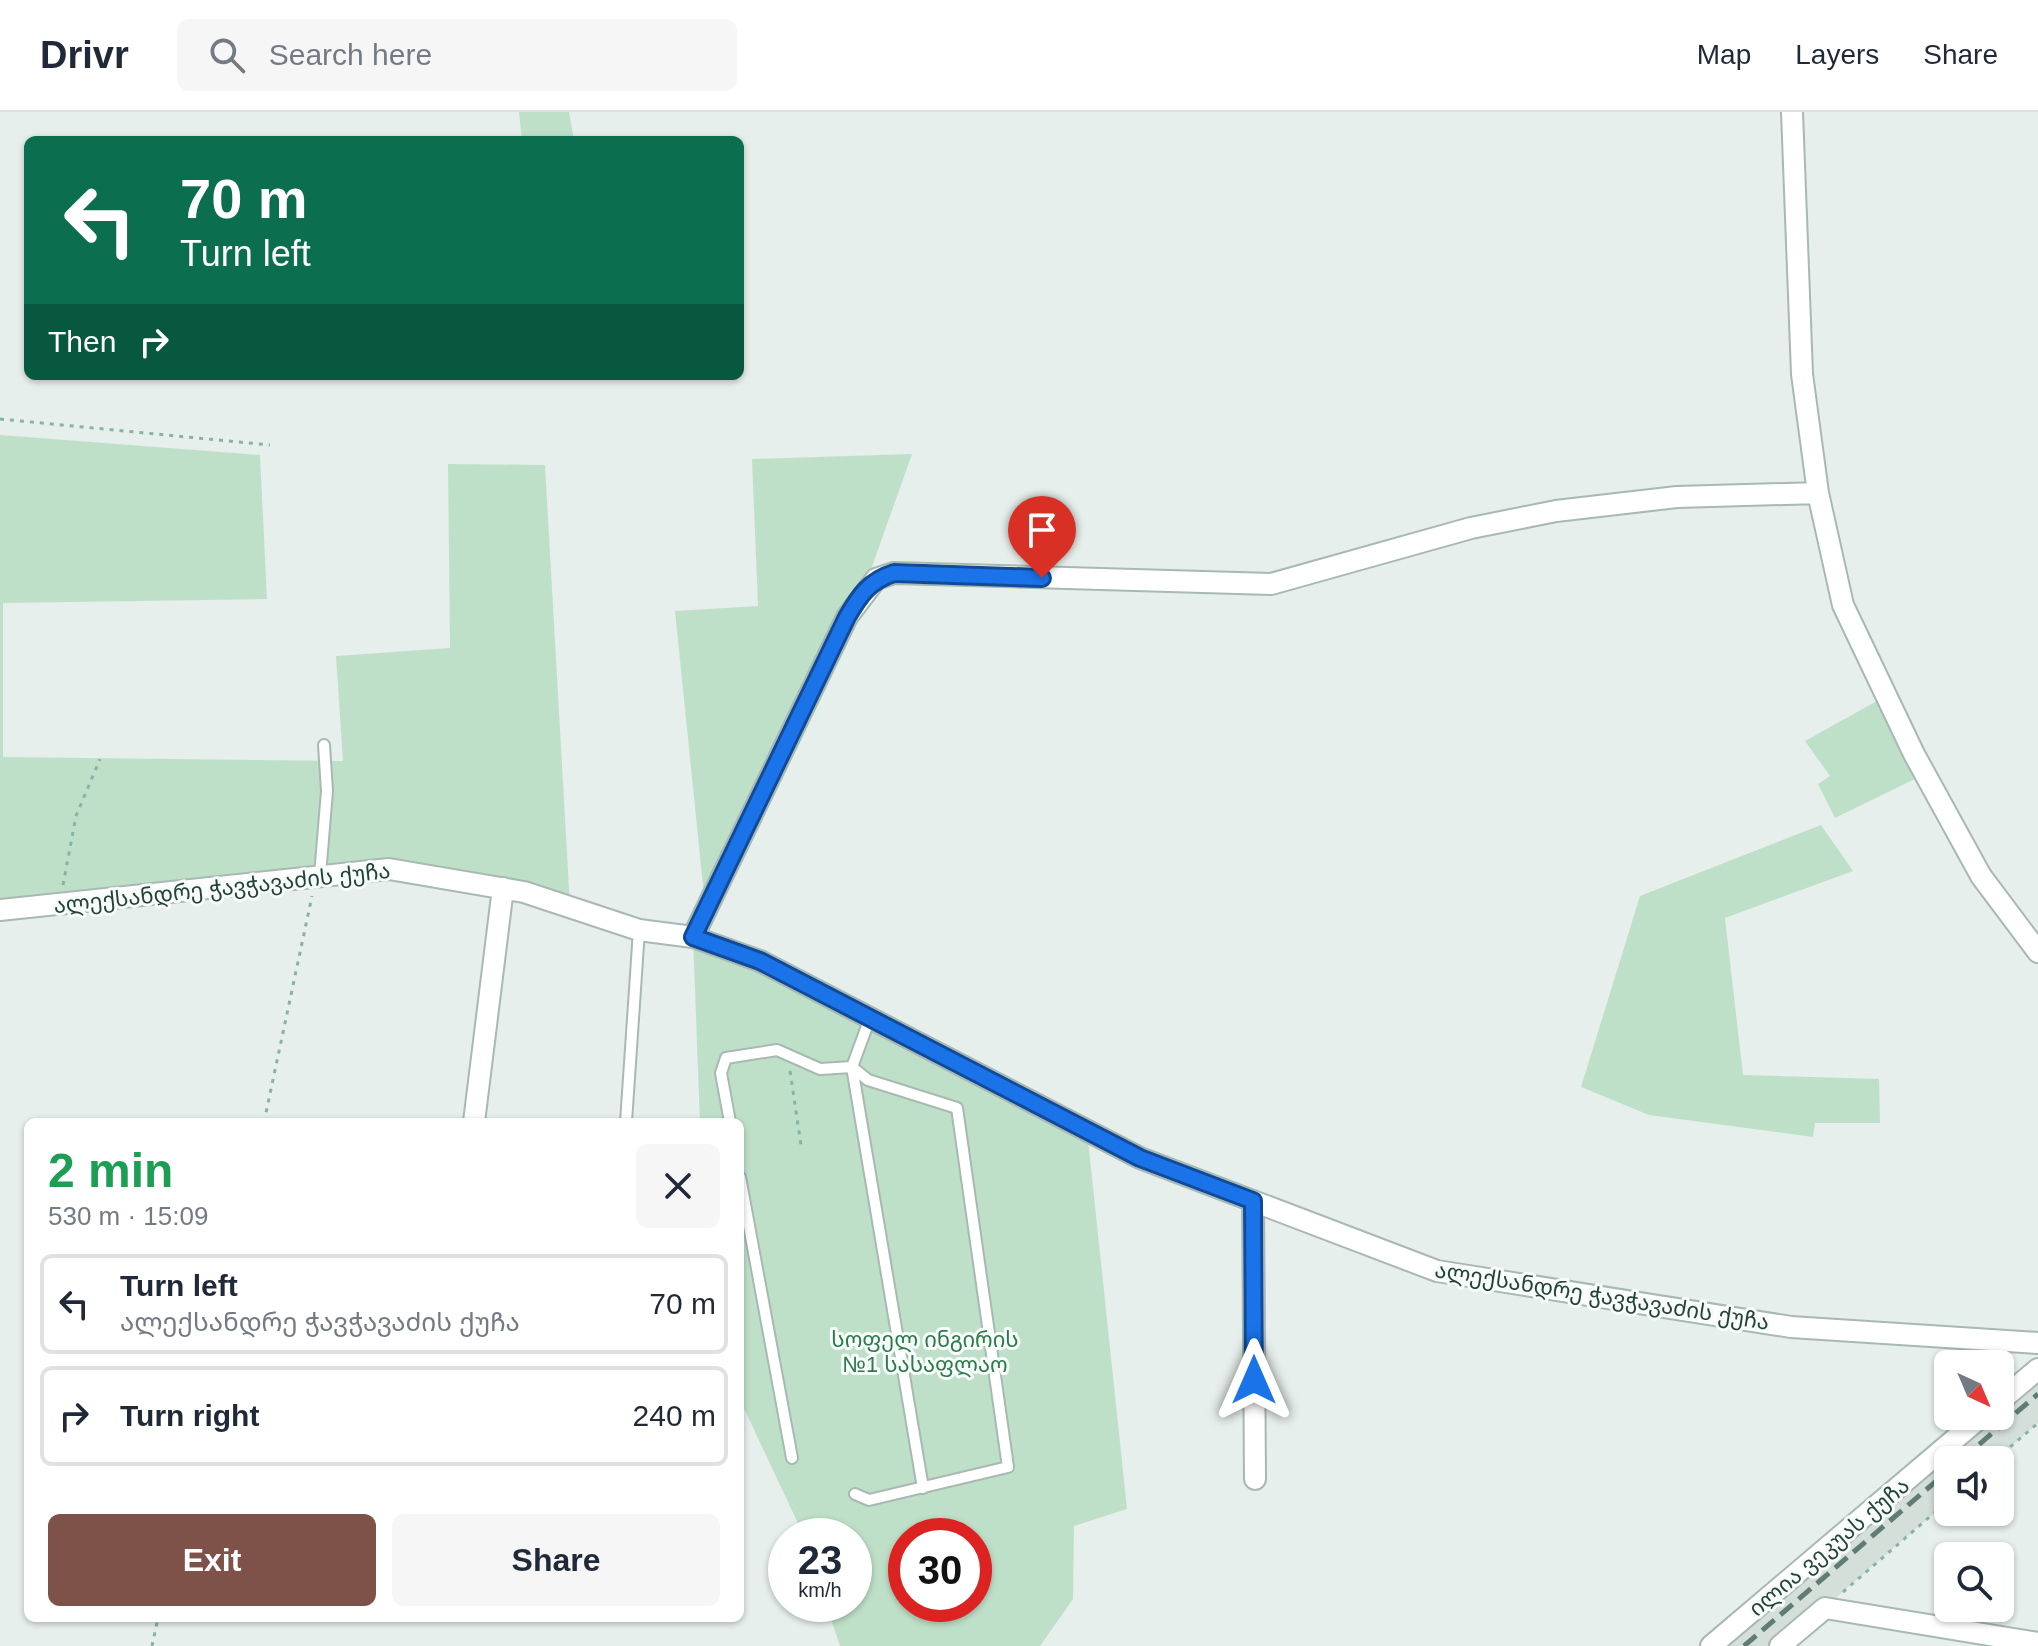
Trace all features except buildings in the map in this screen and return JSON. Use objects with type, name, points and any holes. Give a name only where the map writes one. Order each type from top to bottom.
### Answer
[{"type":"street","points":[[1792,112],[1802,374],[1818,493],[1843,605],[1891,707],[1981,876],[2038,952]]},
{"type":"street","points":[[693,937],[847,617],[876,579],[894,573],[1271,584],[1471,528],[1556,511],[1677,497],[1818,493]]},
{"type":"street","name":"ალექსანდრე ჭავჭავაძის ქუჩა","points":[[0,910],[389,869],[503,888],[639,930],[693,937],[760,961],[1140,1158],[1437,1271],[1791,1327],[2038,1343]]},
{"type":"street","points":[[474,1118],[503,888]]},
{"type":"street","points":[[1253,1201],[1255,1479]]},
{"type":"street","points":[[2014,1389],[2038,1369]]},
{"type":"street","name":"ილია ვეკუას ქუჩა","points":[[1711,1646],[1966,1430]]},
{"type":"street","points":[[1780,1646],[1825,1608],[2038,1643]]},
{"type":"lane","points":[[318,876],[327,791],[324,745]]},
{"type":"lane","points":[[626,1118],[639,930]]},
{"type":"lane","points":[[870,1018],[852,1067],[923,1488]]},
{"type":"lane","points":[[729,1118],[721,1073],[726,1058],[777,1050],[820,1069],[852,1067],[868,1080],[957,1108],[1008,1467],[869,1500],[855,1494]]},
{"type":"lane","points":[[744,1199],[792,1458]]},
{"type":"path","points":[[0,419],[270,445]]},
{"type":"path","points":[[59,904],[76,816],[100,759]]},
{"type":"path","points":[[265,1118],[318,876]]},
{"type":"path","points":[[789,1055],[801,1145]]},
{"type":"path","points":[[2011,1446],[2038,1423]]},
{"type":"path","points":[[1825,1608],[1934,1513]]},
{"type":"path","points":[[152,1646],[157,1622]]},
{"type":"shaded area","points":[[2038,1369],[2038,1423],[2011,1446],[1947,1446],[1966,1430],[2014,1430],[2014,1389]]},
{"type":"shaded area","points":[[1934,1457],[1934,1513],[1780,1646],[1711,1646]]},
{"type":"green space","points":[[519,112],[569,112],[573,136],[522,136]]},
{"type":"green space","points":[[0,435],[260,455],[267,599],[3,603],[3,757],[343,761],[336,656],[450,648],[448,464],[545,465],[570,906],[389,869],[0,910]]},
{"type":"green space","points":[[912,454],[863,592],[706,915],[675,611],[758,606],[752,459]]},
{"type":"green space","points":[[1886,696],[1925,774],[1835,818],[1818,784],[1830,776],[1805,741]]},
{"type":"green space","points":[[1821,825],[1853,871],[1725,918],[1743,1075],[1879,1079],[1880,1123],[1815,1123],[1813,1137],[1649,1115],[1581,1087],[1640,896]]},
{"type":"green space","name":"სოფელ ინგირის №1 სასაფლაო","points":[[693,937],[1087,1130],[1127,1509],[1074,1526],[1073,1599],[1040,1646],[840,1646],[832,1622],[872,1622],[872,1518],[796,1518],[744,1408],[744,1118],[700,1118]]},
{"type":"railway","points":[[1977,1446],[2038,1394]]},
{"type":"railway","points":[[1744,1646],[1934,1483]]},
{"type":"route","points":[[1042,578],[894,573],[876,579],[863,592],[847,617],[693,937],[760,961],[1140,1158],[1253,1201],[1254,1380]]}]
